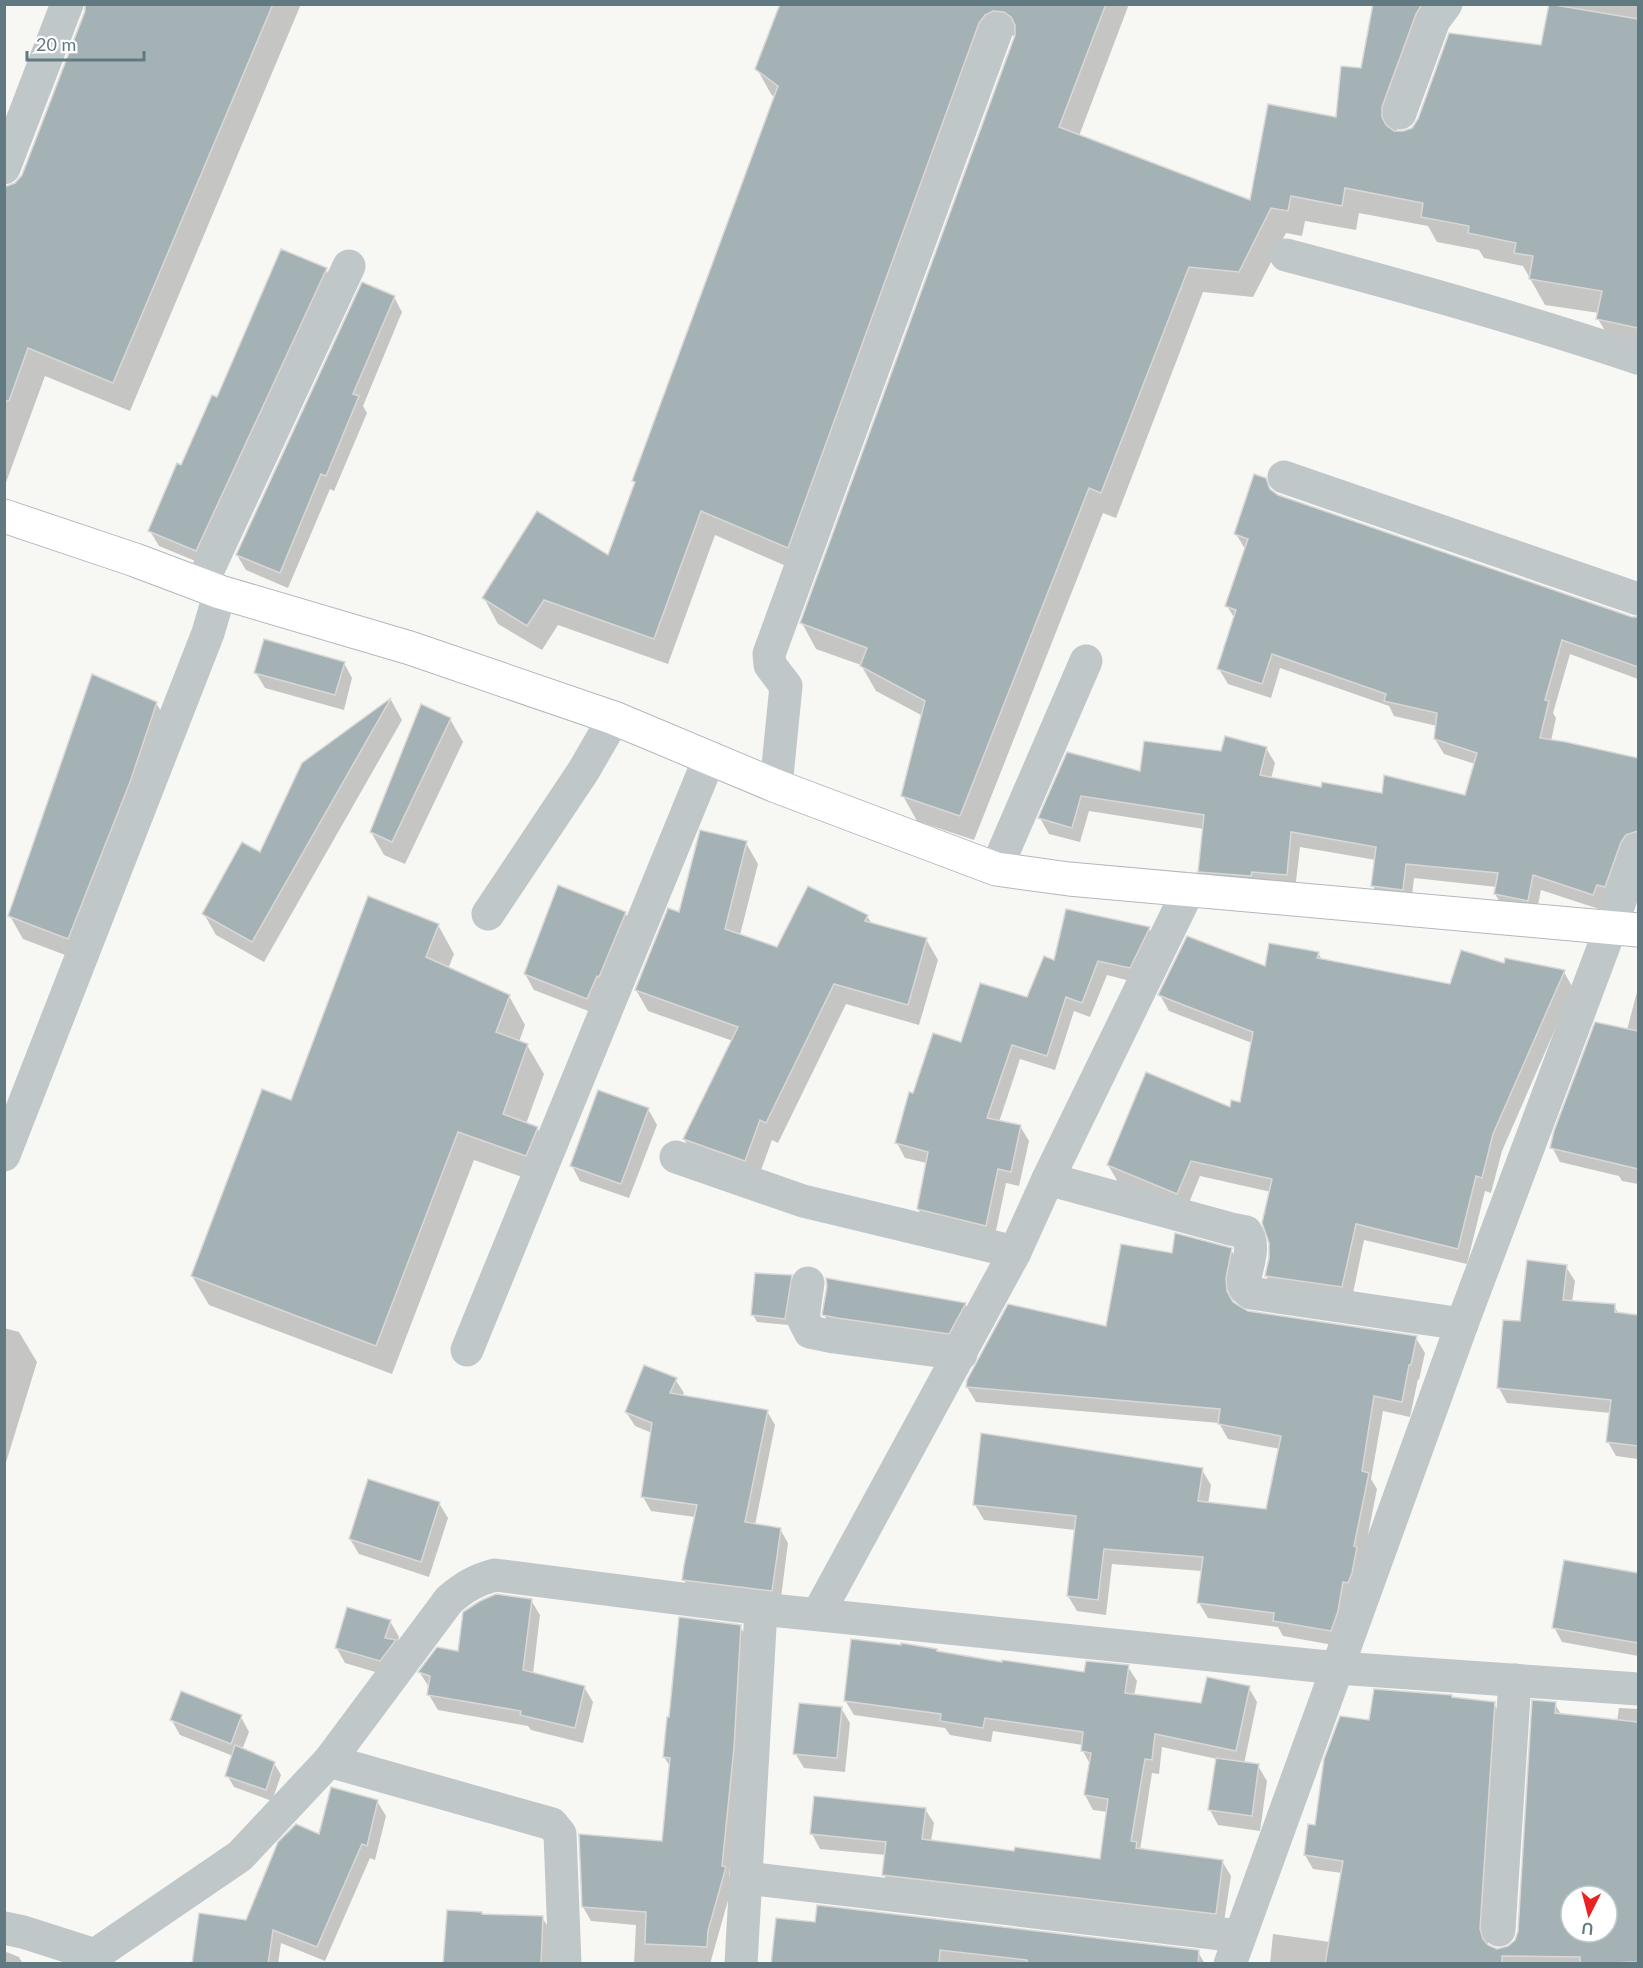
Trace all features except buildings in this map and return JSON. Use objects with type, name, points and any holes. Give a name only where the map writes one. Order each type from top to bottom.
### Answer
[{"type":"main road","points":[[4,516],[135,560],[210,589],[410,648],[614,718],[776,786],[996,869],[1069,879],[1625,929]]},
{"type":"street","points":[[4,168],[67,4]]},
{"type":"street","points":[[1400,113],[1434,20],[1446,4]]},
{"type":"street","points":[[776,786],[786,686],[770,665],[769,654],[997,29]]},
{"type":"street","points":[[1286,255],[1394,284],[1638,358]]},
{"type":"street","points":[[4,1155],[208,633],[210,589],[349,266]]},
{"type":"street","points":[[1284,477],[1638,599]]},
{"type":"street","points":[[996,869],[1086,661]]},
{"type":"street","points":[[488,914],[584,770],[614,718]]},
{"type":"street","points":[[467,1350],[709,759]]},
{"type":"street","points":[[746,1878],[1234,1950],[1462,1324],[1625,929],[1638,849]]},
{"type":"street","points":[[818,1614],[962,1354],[1015,1252],[1189,889]]},
{"type":"street","points":[[676,1157],[802,1201],[1015,1252]]},
{"type":"street","points":[[1048,1179],[1246,1232],[1252,1245],[1244,1281],[1245,1287],[1251,1293],[1462,1324]]},
{"type":"street","points":[[808,1283],[802,1318],[810,1332],[962,1354]]},
{"type":"street","points":[[4,1928],[23,1932],[92,1959],[240,1856],[328,1761],[449,1600],[467,1585],[495,1575],[761,1609],[1338,1668],[1638,1689]]},
{"type":"street","points":[[741,1964],[761,1609]]},
{"type":"street","points":[[1499,1930],[1515,1680]]},
{"type":"street","points":[[328,1761],[552,1824],[560,1834],[565,1964]]}]
